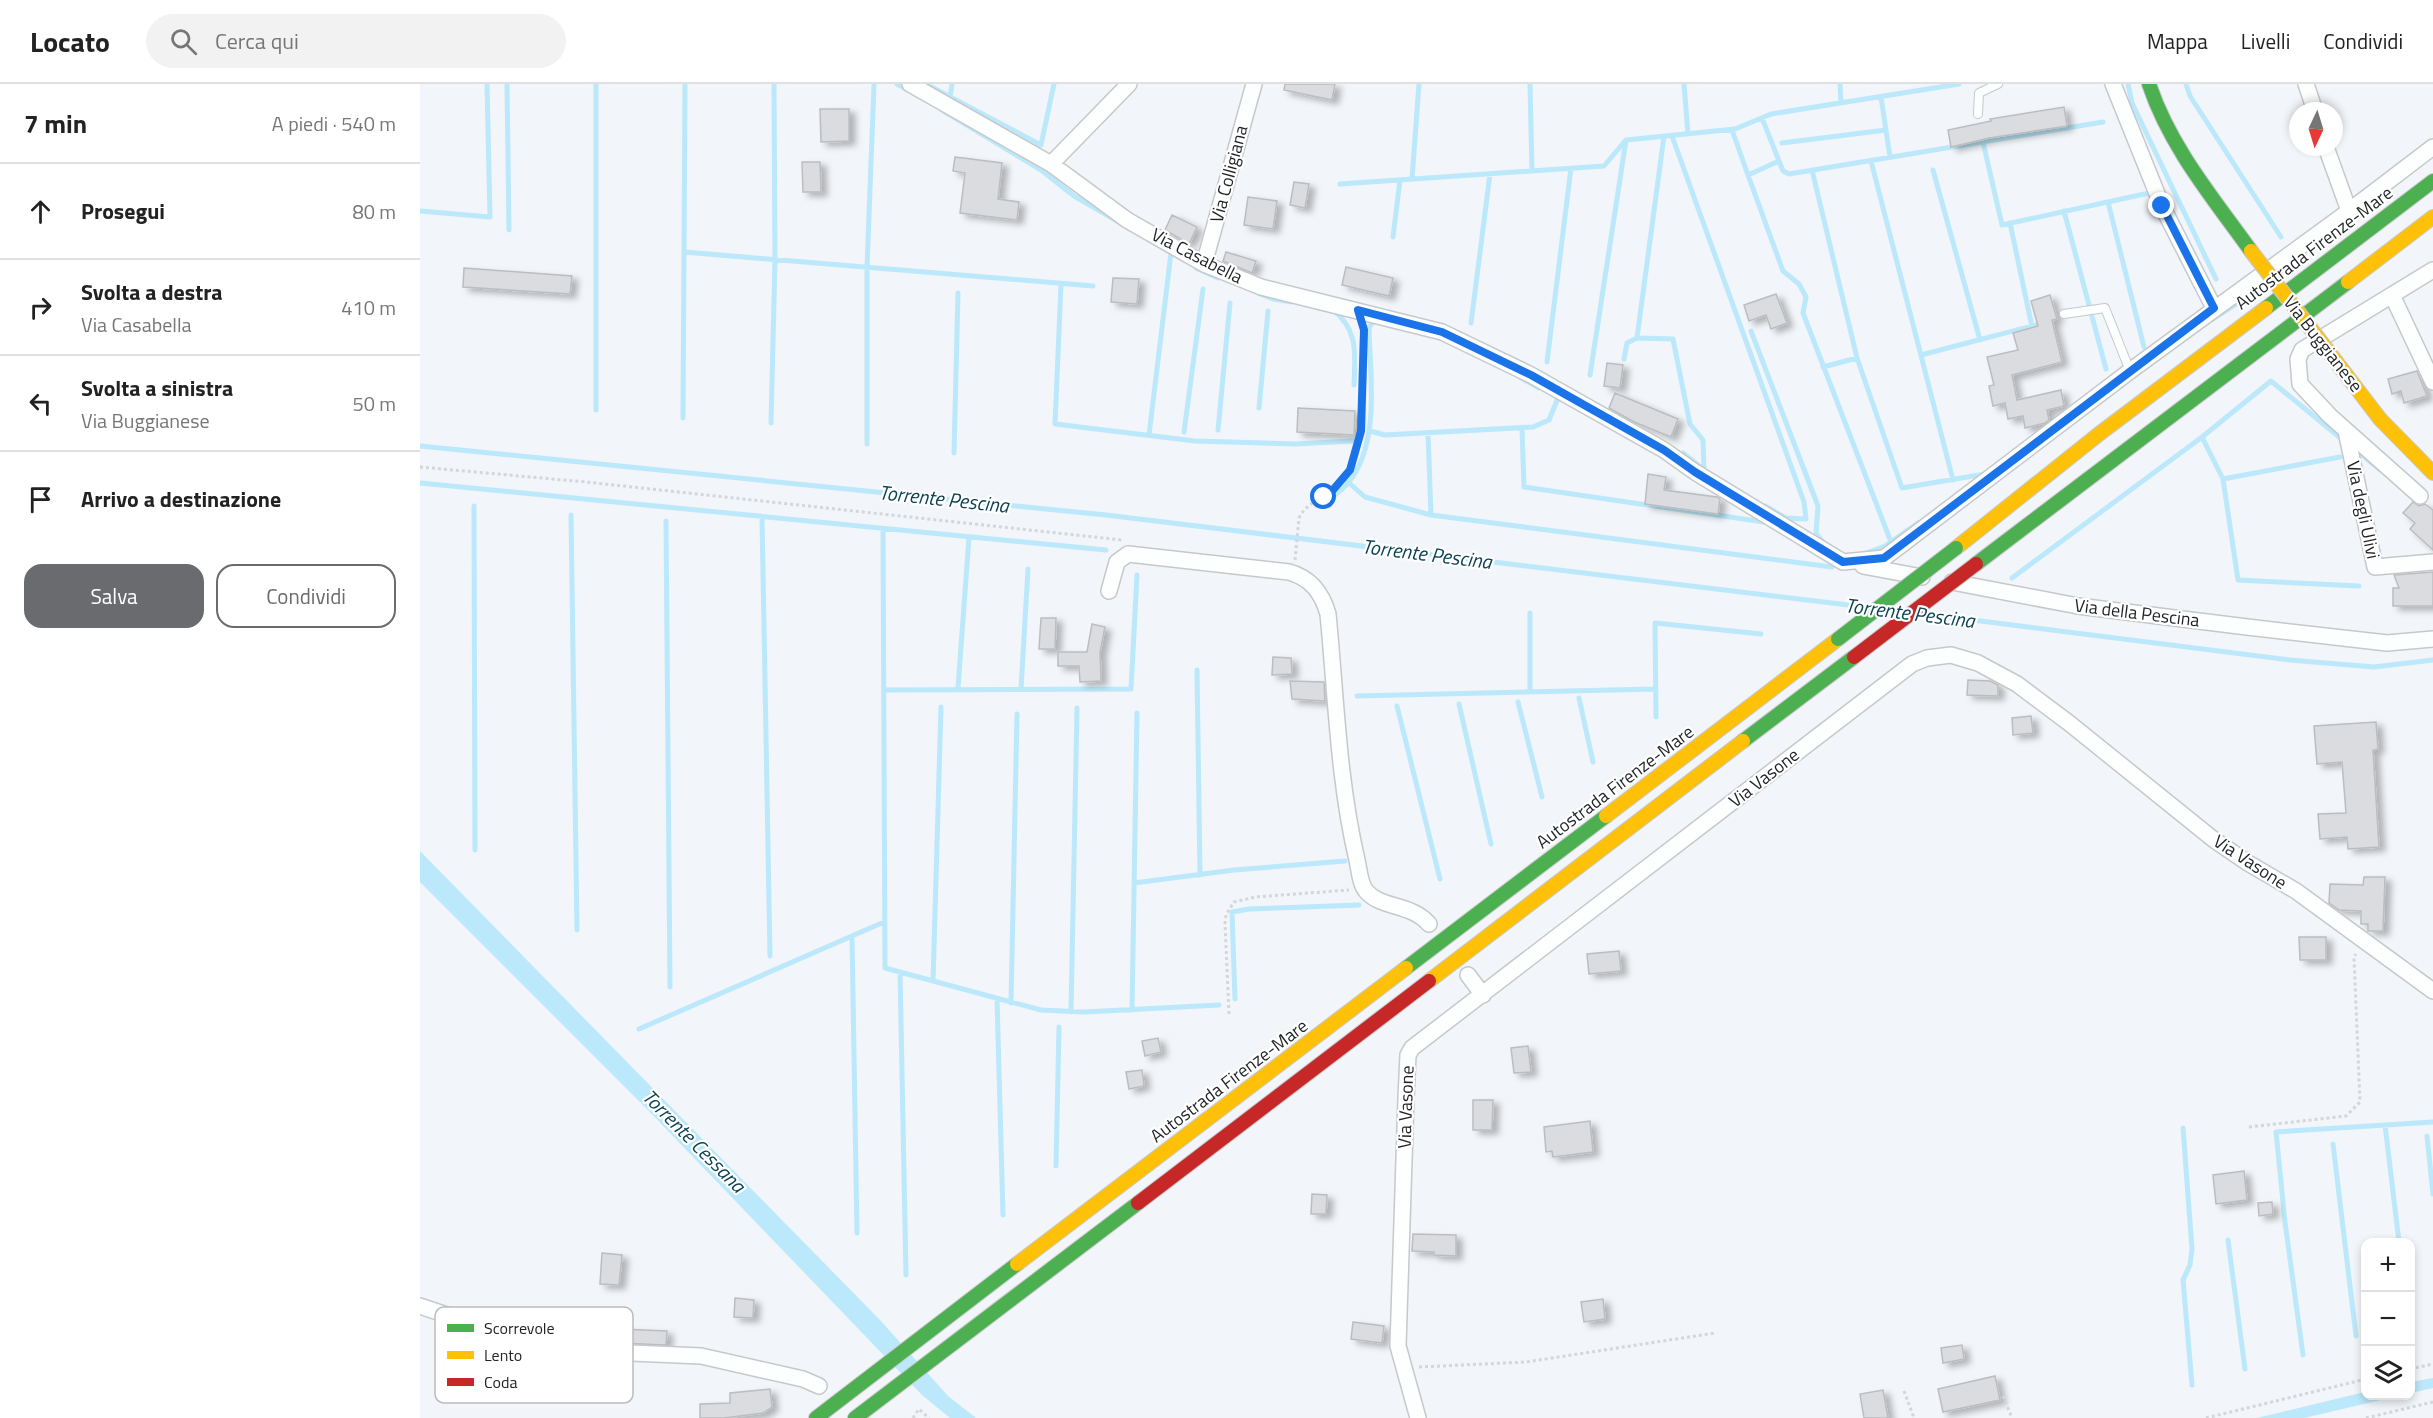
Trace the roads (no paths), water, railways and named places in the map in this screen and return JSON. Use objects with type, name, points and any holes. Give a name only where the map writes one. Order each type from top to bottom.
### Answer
[{"type":"main road","name":"Via Buggianese","points":[[2149,84],[2153,99],[2170,131],[2251,251],[2380,419],[2433,473]]},
{"type":"main road","name":"Autostrada Firenze-Mare","points":[[816,1418],[1838,639],[2099,434],[2433,181]]},
{"type":"main road","points":[[855,1418],[2433,217]]},
{"type":"street","name":"Via Casabella","points":[[910,84],[1051,165],[1127,220],[1204,264],[1261,287],[1442,332],[1531,375],[1664,450],[1695,472],[1843,562]]},
{"type":"street","points":[[1051,165],[1129,84]]},
{"type":"street","name":"Via Colligiana","points":[[1204,264],[1254,84]]},
{"type":"street","points":[[2113,84],[2162,206],[2214,308]]},
{"type":"street","points":[[2306,84],[2312,102]]},
{"type":"street","points":[[1843,562],[1884,558],[2214,308],[2349,211],[2433,147]]},
{"type":"street","points":[[2329,156],[2349,211]]},
{"type":"street","name":"Via degli Ulivi","points":[[2420,496],[2346,431],[2300,384],[2298,359],[2302,350],[2433,270]]},
{"type":"street","points":[[2392,295],[2432,377]]},
{"type":"street","name":"Via degli Ulivi","points":[[2346,431],[2375,567],[2433,562]]},
{"type":"street","points":[[1109,591],[1117,562],[1128,554],[1289,572],[1301,577],[1316,588],[1322,596],[1328,614],[1341,774],[1350,829],[1364,889],[1372,896],[1421,915],[1429,924]]},
{"type":"street","name":"Via della Pescina","points":[[1843,562],[2089,608],[2387,643],[2433,639]]},
{"type":"street","name":"Via Vasone","points":[[1418,1418],[1403,1368],[1398,1338],[1408,1055],[1412,1048],[1422,1038],[1483,995],[1912,664],[1938,655],[1951,655],[1978,663],[2017,684],[2213,839],[2296,891],[2433,991]]},
{"type":"street","points":[[1468,975],[1483,995]]},
{"type":"street","points":[[420,1306],[435,1311]]},
{"type":"street","points":[[633,1353],[700,1356],[803,1379],[819,1386]]},
{"type":"lane","points":[[1978,114],[1979,93],[1998,84]]},
{"type":"lane","points":[[2064,314],[2105,308],[2130,371]]},
{"type":"water","name":"Torrente Cessana","points":[[420,851],[880,1320],[948,1396],[976,1418],[950,1418],[922,1395],[645,1107],[420,882]]},
{"type":"water","points":[[2433,1378],[2433,1388],[2415,1392],[2415,1381]]},
{"type":"water","points":[[2361,1393],[2361,1400],[2381,1400],[2304,1418],[2257,1418]]},
{"type":"waterway","points":[[420,211],[490,217],[487,84]]},
{"type":"waterway","points":[[507,84],[509,230]]},
{"type":"waterway","points":[[596,84],[596,410]]},
{"type":"waterway","points":[[683,418],[685,84]]},
{"type":"waterway","points":[[771,423],[775,260],[774,84]]},
{"type":"waterway","points":[[867,444],[867,268],[874,84]]},
{"type":"waterway","points":[[897,84],[908,90]]},
{"type":"waterway","points":[[926,84],[1041,145],[1054,84]]},
{"type":"waterway","points":[[950,98],[952,84]]},
{"type":"waterway","points":[[1412,179],[1419,84]]},
{"type":"waterway","points":[[1530,84],[1532,171]]},
{"type":"waterway","points":[[1684,84],[1688,134]]},
{"type":"waterway","points":[[1840,84],[1841,103]]},
{"type":"waterway","points":[[1340,184],[1604,166],[1626,140],[1735,129],[1771,114],[1959,84]]},
{"type":"waterway","points":[[2128,84],[2132,103],[2216,279]]},
{"type":"waterway","points":[[2186,84],[2190,96],[2281,237]]},
{"type":"waterway","points":[[1881,97],[1890,157]]},
{"type":"waterway","points":[[942,110],[1041,170],[1074,196],[1119,222]]},
{"type":"waterway","points":[[1762,118],[1783,171],[1789,174],[2103,122]]},
{"type":"waterway","points":[[1732,130],[1748,175],[1779,161]]},
{"type":"waterway","points":[[1782,143],[1886,130]]},
{"type":"waterway","points":[[1637,338],[1664,136]]},
{"type":"waterway","points":[[1672,136],[1804,502],[1806,519],[1786,518],[1765,506]]},
{"type":"waterway","points":[[1590,375],[1626,140]]},
{"type":"waterway","points":[[1983,142],[2002,225],[2149,193]]},
{"type":"waterway","points":[[1871,161],[1953,480]]},
{"type":"waterway","points":[[1547,362],[1571,168]]},
{"type":"waterway","points":[[1812,170],[1857,358],[1902,488],[1985,474]]},
{"type":"waterway","points":[[1933,170],[1980,340]]},
{"type":"waterway","points":[[1471,323],[1490,174]]},
{"type":"waterway","points":[[1748,175],[1783,271],[1799,284],[1806,297],[1803,313],[1891,542]]},
{"type":"waterway","points":[[1393,237],[1400,180]]},
{"type":"waterway","points":[[2108,202],[2144,347]]},
{"type":"waterway","points":[[2064,211],[2106,369]]},
{"type":"waterway","points":[[2010,223],[2031,322]]},
{"type":"waterway","points":[[684,252],[1093,286]]},
{"type":"waterway","points":[[1149,435],[1171,253]]},
{"type":"waterway","points":[[1196,268],[1218,278]]},
{"type":"waterway","points":[[1061,284],[1055,424],[1195,441],[1296,444],[1352,441]]},
{"type":"waterway","points":[[1184,432],[1203,289]]},
{"type":"waterway","points":[[2213,319],[2257,291]]},
{"type":"waterway","points":[[954,453],[958,293]]},
{"type":"waterway","points":[[1260,294],[1292,302]]},
{"type":"waterway","points":[[1218,430],[1230,303]]},
{"type":"waterway","points":[[1333,310],[1347,326],[1354,344],[1354,385]]},
{"type":"waterway","points":[[1259,408],[1268,311]]},
{"type":"waterway","points":[[1327,502],[1348,483],[1365,449],[1371,408],[1369,328],[1373,321],[1377,321]]},
{"type":"waterway","points":[[1921,355],[2036,325]]},
{"type":"waterway","points":[[1751,331],[1818,506],[1816,534],[1825,544]]},
{"type":"waterway","points":[[1624,359],[1627,343],[1637,338],[1673,339],[1690,424],[1703,440],[1704,469]]},
{"type":"waterway","points":[[1823,367],[1857,358]]},
{"type":"waterway","points":[[1521,378],[1539,388]]},
{"type":"waterway","points":[[2012,578],[2202,437],[2271,381],[2344,441]]},
{"type":"waterway","points":[[1370,431],[1385,435],[1533,427],[1549,420],[1558,398]]},
{"type":"waterway","points":[[1522,428],[1524,487],[1764,522]]},
{"type":"waterway","points":[[1428,433],[1431,515]]},
{"type":"waterway","points":[[2202,437],[2223,479],[2238,580],[2359,586]]},
{"type":"waterway","name":"Torrente Pescina","points":[[420,446],[1106,515],[1865,607]]},
{"type":"waterway","points":[[2354,448],[2379,469]]},
{"type":"waterway","points":[[1683,453],[1703,469]]},
{"type":"waterway","points":[[2223,479],[2340,457]]},
{"type":"waterway","points":[[1348,482],[1365,497],[1431,515],[1832,567]]},
{"type":"waterway","points":[[420,483],[1106,550]]},
{"type":"waterway","points":[[474,506],[475,850]]},
{"type":"waterway","points":[[571,515],[577,930]]},
{"type":"waterway","points":[[762,517],[770,956]]},
{"type":"waterway","points":[[666,521],[670,987]]},
{"type":"waterway","points":[[1864,554],[1885,546],[1918,523]]},
{"type":"waterway","points":[[883,529],[885,968],[1041,1010],[1084,1012],[1219,1005]]},
{"type":"waterway","points":[[958,688],[969,537]]},
{"type":"waterway","points":[[1021,689],[1028,569]]},
{"type":"waterway","points":[[884,690],[1131,689],[1137,575]]},
{"type":"waterway","points":[[1530,613],[1530,692]]},
{"type":"waterway","name":"Torrente Pescina","points":[[1925,614],[2290,660],[2374,667],[2433,660]]},
{"type":"waterway","points":[[1656,717],[1655,623],[1761,634]]},
{"type":"waterway","points":[[1197,670],[1200,875]]},
{"type":"waterway","points":[[1357,696],[1656,689]]},
{"type":"waterway","points":[[1579,698],[1593,762]]},
{"type":"waterway","points":[[1518,702],[1542,797]]},
{"type":"waterway","points":[[1459,704],[1491,844]]},
{"type":"waterway","points":[[1397,706],[1440,879]]},
{"type":"waterway","points":[[933,981],[941,707]]},
{"type":"waterway","points":[[1071,1012],[1077,708]]},
{"type":"waterway","points":[[1132,1010],[1137,713]]},
{"type":"waterway","points":[[1011,1003],[1017,714]]},
{"type":"waterway","points":[[1134,883],[1234,870],[1345,861]]},
{"type":"waterway","points":[[1235,999],[1232,912],[1249,909],[1359,905]]},
{"type":"waterway","points":[[639,1029],[884,922]]},
{"type":"waterway","points":[[852,936],[857,1233]]},
{"type":"waterway","points":[[900,972],[906,1275]]},
{"type":"waterway","points":[[997,999],[1003,1215]]},
{"type":"waterway","points":[[1056,1166],[1059,1027]]},
{"type":"waterway","points":[[2303,1355],[2285,1222],[2276,1132],[2433,1122]]},
{"type":"waterway","points":[[2385,1125],[2399,1238]]},
{"type":"waterway","points":[[2183,1128],[2192,1249],[2190,1265],[2183,1280],[2192,1385]]},
{"type":"waterway","points":[[2427,1136],[2433,1194]]},
{"type":"waterway","points":[[2333,1144],[2356,1336]]},
{"type":"waterway","points":[[2228,1240],[2245,1369]]}]
